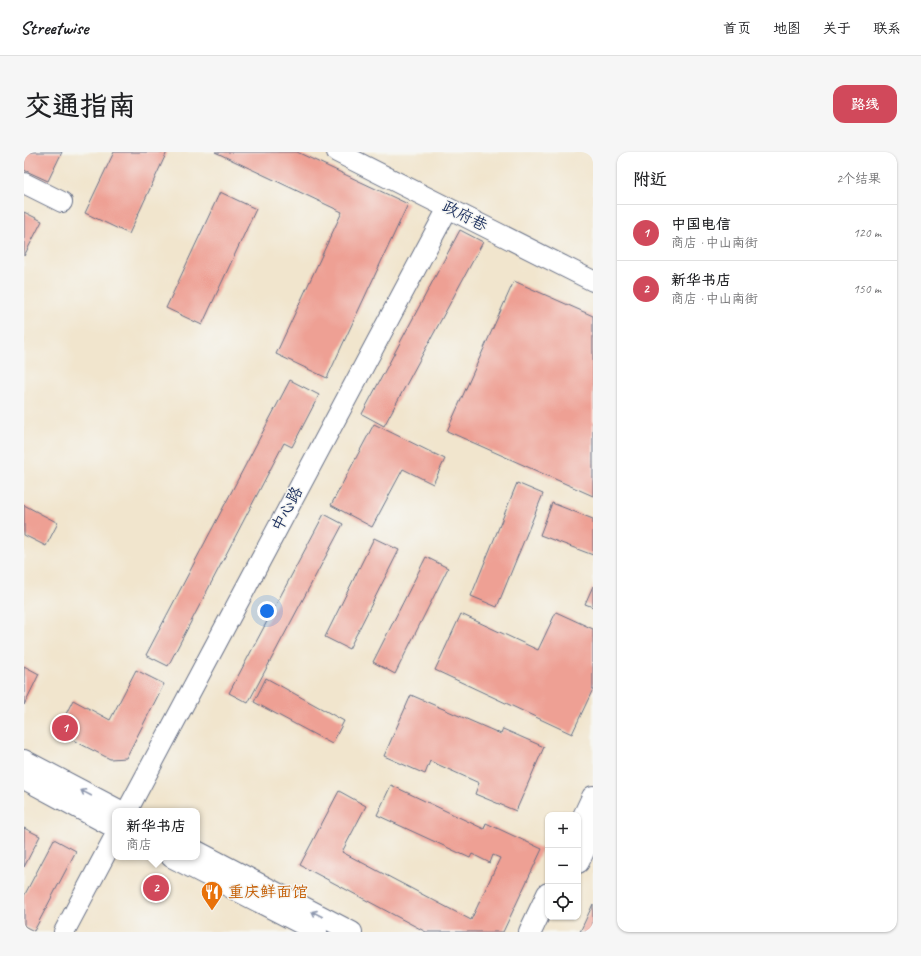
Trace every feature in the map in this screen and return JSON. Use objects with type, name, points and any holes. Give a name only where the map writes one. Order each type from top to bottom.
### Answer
[{"type":"main road","points":[[581,823],[593,797]]},
{"type":"main road","points":[[581,856],[593,830]]},
{"type":"main road","points":[[530,932],[545,900]]},
{"type":"main road","points":[[546,932],[552,920]]},
{"type":"street","name":"政府巷","points":[[337,152],[593,281]]},
{"type":"street","points":[[24,183],[62,202]]},
{"type":"street","name":"中心路","points":[[129,808],[448,208]]},
{"type":"street","points":[[24,760],[115,808]]},
{"type":"street","points":[[24,779],[112,826]]},
{"type":"street","points":[[64,932],[112,842]]},
{"type":"street","points":[[200,853],[352,932]]},
{"type":"street","points":[[177,860],[317,932]]},
{"type":"building","points":[[24,152],[62,152],[48,181],[24,170]]},
{"type":"building","points":[[114,152],[167,152],[129,234],[85,213]]},
{"type":"building","points":[[215,152],[297,152],[408,204],[327,378],[276,354],[342,212]]},
{"type":"building","points":[[220,192],[256,209],[202,325],[166,308]]},
{"type":"building","points":[[24,212],[42,221],[24,256]]},
{"type":"building","points":[[460,230],[483,242],[384,426],[362,414]]},
{"type":"building","points":[[514,281],[593,316],[593,496],[447,431]]},
{"type":"building","points":[[290,380],[319,395],[292,447],[284,443],[168,666],[146,655]]},
{"type":"building","points":[[374,424],[445,459],[433,484],[403,469],[372,527],[331,505]]},
{"type":"building","points":[[517,483],[543,494],[497,607],[471,596]]},
{"type":"building","points":[[552,503],[593,519],[593,555],[540,535]]},
{"type":"building","points":[[24,505],[58,523],[46,546],[24,535]]},
{"type":"building","points":[[324,514],[343,524],[248,703],[229,693]]},
{"type":"building","points":[[374,538],[399,550],[349,649],[325,637]]},
{"type":"building","points":[[426,557],[448,568],[395,674],[373,662]]},
{"type":"building","points":[[593,586],[593,607],[585,604]]},
{"type":"building","points":[[556,612],[593,629],[593,689],[572,734],[435,670],[461,614],[538,650]]},
{"type":"building","points":[[24,666],[39,674],[24,705]]},
{"type":"building","points":[[136,670],[164,684],[126,758],[110,759],[57,732],[73,700],[110,720]]},
{"type":"building","points":[[266,678],[344,721],[332,744],[254,702]]},
{"type":"building","points":[[411,695],[501,734],[503,729],[544,747],[516,811],[475,794],[479,783],[430,761],[425,774],[384,756]]},
{"type":"building","points":[[391,785],[484,829],[486,823],[542,849],[503,932],[426,932],[300,865],[339,791],[366,806],[342,852],[471,920],[500,858],[493,855],[490,863],[472,854],[470,858],[377,815]]},
{"type":"building","points":[[24,828],[40,836],[24,867]]},
{"type":"building","points":[[54,839],[76,851],[34,931],[24,926],[24,896]]},
{"type":"building","points":[[593,904],[593,932],[580,932]]},
{"type":"place","name":"中国电信","points":[[65,728]]},
{"type":"place","name":"新华书店","points":[[156,888]]},
{"type":"place","name":"重庆鲜面馆","points":[[212,912]]}]
